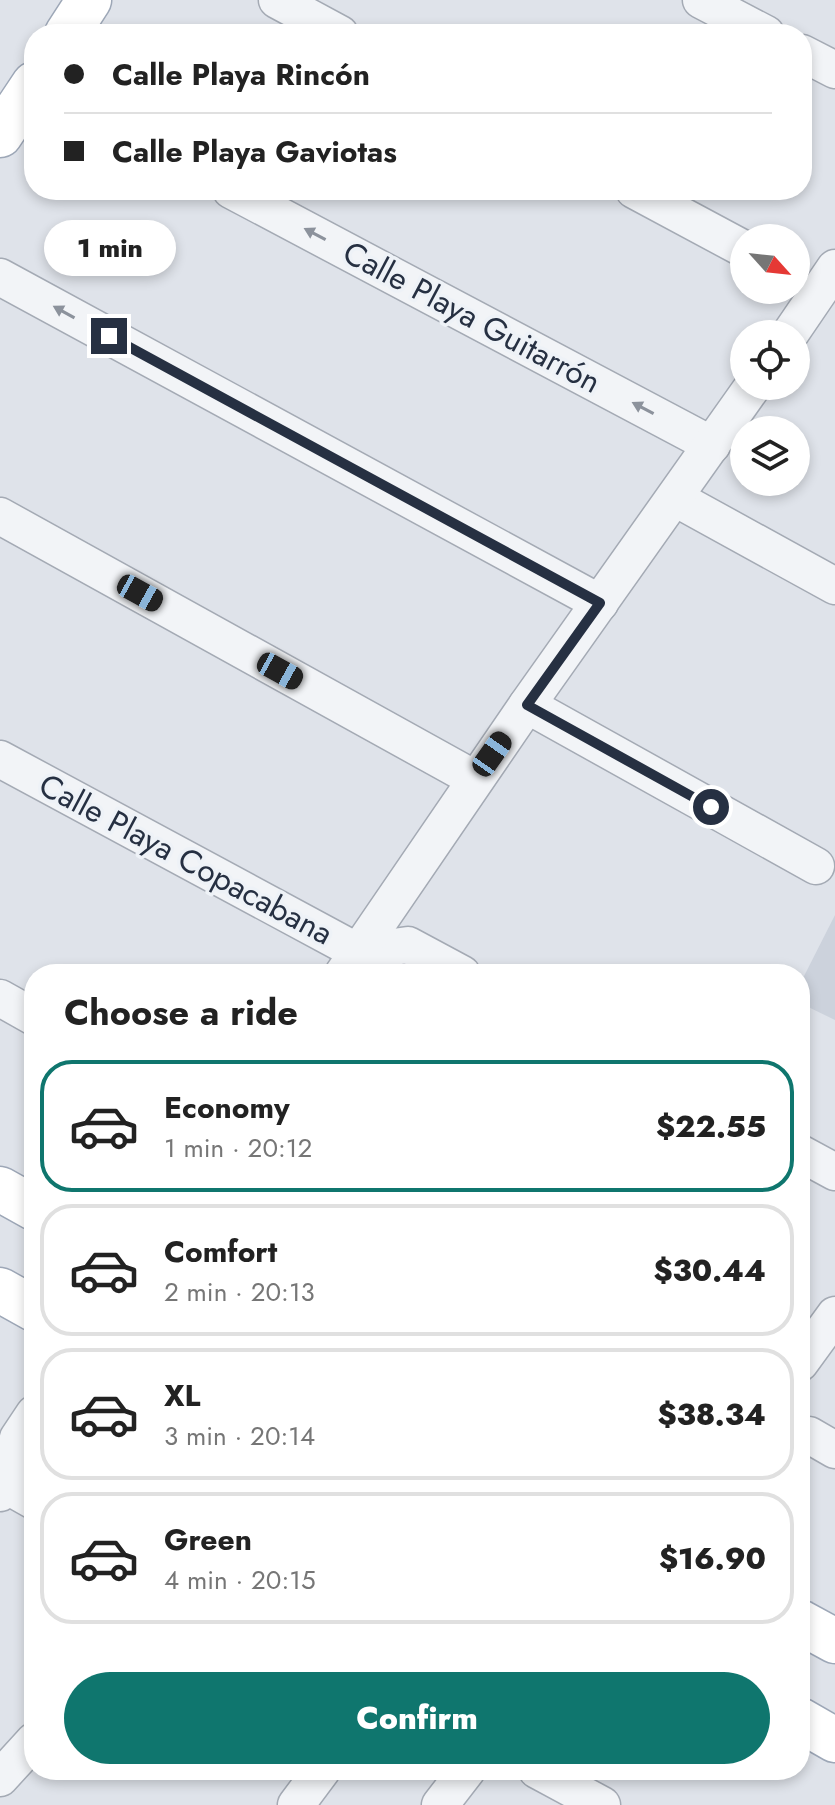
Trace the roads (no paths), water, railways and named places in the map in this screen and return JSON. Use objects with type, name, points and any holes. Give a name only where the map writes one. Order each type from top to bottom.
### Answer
[{"type":"main road","points":[[73,24],[89,0]]},
{"type":"main road","points":[[0,1189],[24,1202]]},
{"type":"main road","points":[[0,1290],[24,1303]]},
{"type":"main road","points":[[810,1627],[835,1641]]},
{"type":"main road","points":[[810,1726],[835,1740]]},
{"type":"street","points":[[277,0],[321,24]]},
{"type":"street","points":[[701,0],[747,24]]},
{"type":"street","points":[[812,58],[835,70]]},
{"type":"street","name":"Calle Playa Guitarrón","points":[[250,200],[712,445]]},
{"type":"street","points":[[653,200],[730,241]]},
{"type":"street","points":[[0,277],[600,603]]},
{"type":"street","points":[[799,320],[822,283]]},
{"type":"street","points":[[351,963],[475,779],[743,400]]},
{"type":"street","points":[[675,498],[835,586]]},
{"type":"street","points":[[0,516],[475,779]]},
{"type":"street","points":[[527,705],[816,866]]},
{"type":"street","name":"Calle Playa Copacabana","points":[[0,759],[351,963],[408,945],[443,964]]},
{"type":"street","points":[[0,998],[24,1011]]},
{"type":"street","points":[[810,1158],[835,1172]]},
{"type":"street","points":[[810,1349],[835,1315]]},
{"type":"street","points":[[0,1778],[24,1752]]},
{"type":"street","points":[[296,1805],[315,1780]]},
{"type":"street","points":[[440,1805],[459,1780]]},
{"type":"street","points":[[556,1780],[602,1805]]}]
